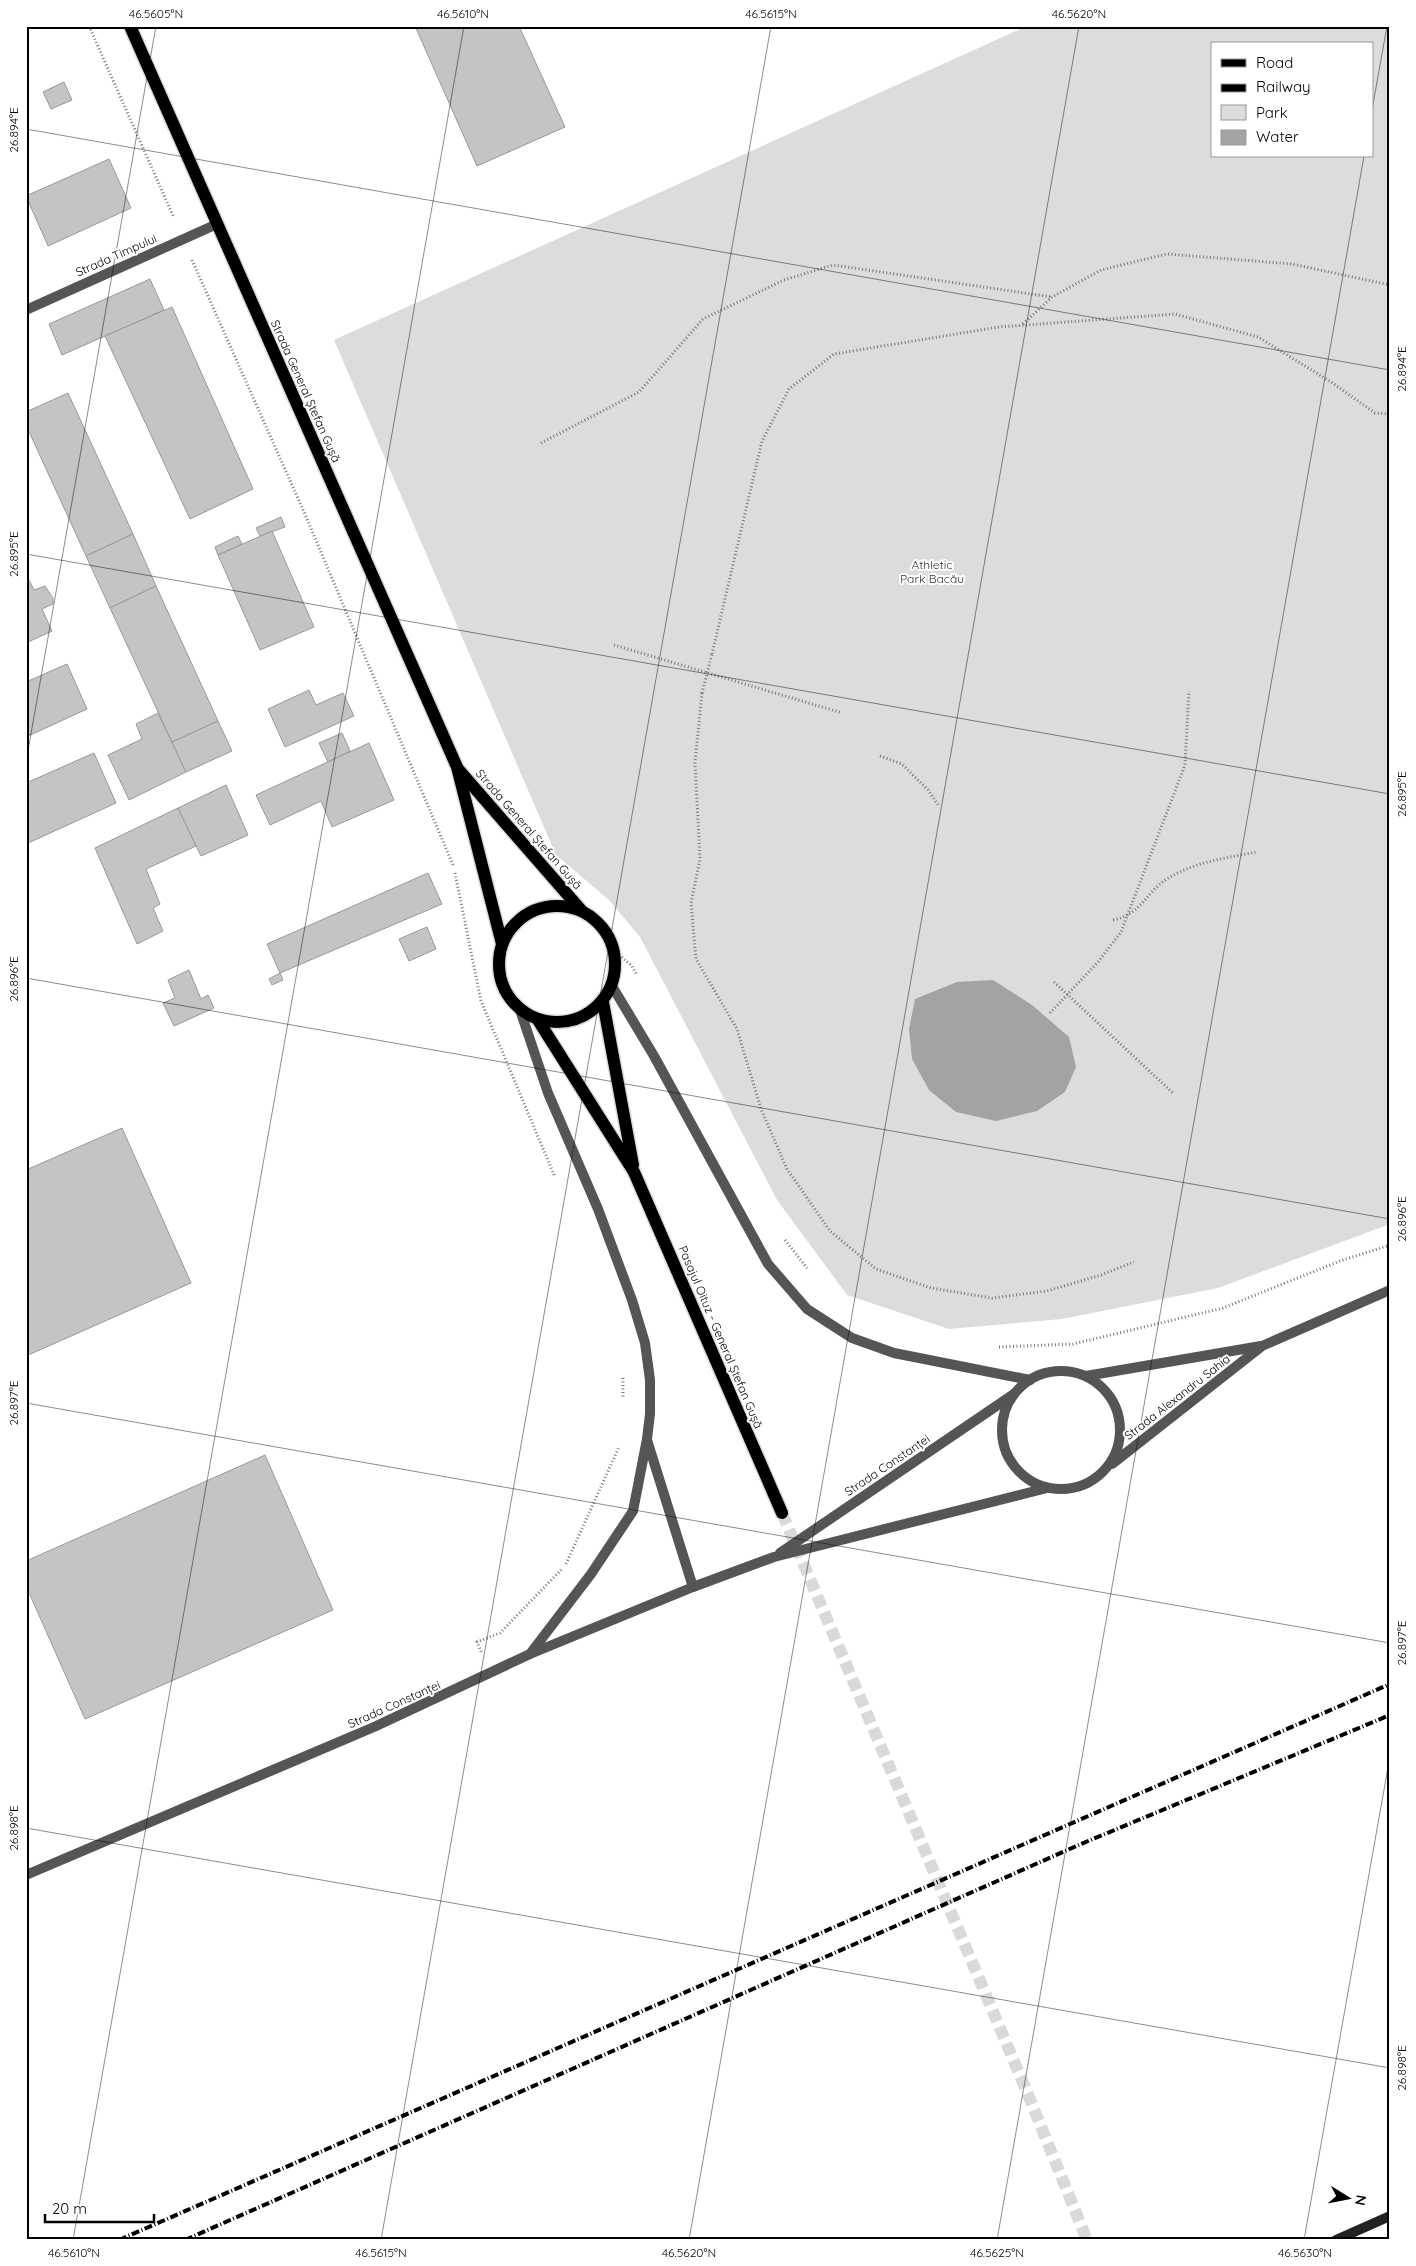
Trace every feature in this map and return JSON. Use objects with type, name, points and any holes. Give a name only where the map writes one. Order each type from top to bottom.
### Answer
[{"type":"main road","name":"Strada General Ștefan Gușă","points":[[130,26],[457,767],[502,944]]},
{"type":"main road","name":"Strada General Ștefan Gușă","points":[[457,767],[581,910]]},
{"type":"main road","points":[[562,905],[581,910],[596,920],[607,934],[614,950],[616,968],[612,986],[602,1002],[589,1013],[573,1020],[556,1023],[538,1020],[520,1010],[508,996],[500,980],[498,962],[502,944],[512,927],[526,914],[543,907],[562,905]]},
{"type":"main road","name":"Pasajul Oituz - General Ștefan Gușă","points":[[602,1002],[634,1172]]},
{"type":"main road","name":"Pasajul Oituz - General Ștefan Gușă","points":[[538,1020],[634,1172],[782,1513]]},
{"type":"main road","points":[[1336,2240],[1390,2216]]},
{"type":"street","name":"Strada Timpului","points":[[26,310],[217,224]]},
{"type":"street","points":[[612,986],[654,1056],[768,1264],[807,1309],[852,1338],[894,1353],[1030,1380]]},
{"type":"street","points":[[520,1010],[548,1093],[598,1209],[632,1300],[645,1343],[650,1380],[650,1414],[647,1439],[633,1511],[591,1574],[530,1654]]},
{"type":"street","name":"Strada Alexandru Sahia","points":[[1086,1376],[1262,1346],[1390,1290]]},
{"type":"street","name":"Strada Alexandru Sahia","points":[[1107,1468],[1262,1346]]},
{"type":"street","points":[[1064,1371],[1086,1376],[1104,1388],[1118,1412],[1121,1428],[1118,1450],[1107,1468],[1092,1481],[1072,1488],[1047,1488],[1029,1480],[1015,1467],[1006,1450],[1002,1431],[1005,1412],[1015,1394],[1030,1380],[1044,1374],[1064,1371]]},
{"type":"street","name":"Strada Constanței","points":[[774,1557],[1015,1394]]},
{"type":"street","points":[[647,1439],[693,1587]]},
{"type":"street","name":"Strada Constanței","points":[[26,1875],[374,1728],[530,1654],[693,1587],[774,1557],[1047,1488]]},
{"type":"path","points":[[89,26],[304,512],[454,865],[481,1001],[559,1184]]},
{"type":"path","points":[[1023,324],[1052,297],[1101,270],[1167,254],[1292,264],[1390,285]]},
{"type":"path","points":[[541,442],[639,392],[703,319],[784,280],[833,265],[1052,297]]},
{"type":"path","points":[[1134,1262],[1101,1275],[1047,1291],[992,1298],[931,1288],[876,1269],[830,1232],[787,1168],[761,1109],[737,1029],[696,959],[691,903],[700,859],[694,762],[702,693],[762,441],[789,389],[834,354],[1023,324],[1175,314],[1258,338],[1331,382],[1376,413],[1390,414]]},
{"type":"path","points":[[614,645],[842,712]]},
{"type":"path","points":[[1050,1013],[1068,996],[1121,932],[1185,764],[1189,691]]},
{"type":"path","points":[[880,756],[902,764],[928,790],[939,806]]},
{"type":"path","points":[[1113,920],[1126,918],[1138,909],[1166,879],[1198,865],[1256,852]]},
{"type":"path","points":[[614,950],[632,966],[641,984]]},
{"type":"path","points":[[1054,982],[1174,1094]]},
{"type":"path","points":[[780,1234],[809,1271]]},
{"type":"path","points":[[990,1348],[1073,1344],[1223,1308],[1340,1261],[1390,1245]]},
{"type":"path","points":[[623,1368],[623,1407]]},
{"type":"path","points":[[490,1673],[477,1642],[500,1633],[565,1565],[620,1445]]},
{"type":"green space","name":"Athletic Park Bacău","points":[[1027,26],[1390,26],[1390,1224],[1218,1288],[1062,1319],[949,1329],[847,1295],[777,1200],[640,937],[609,900],[556,855],[334,340]]},
{"type":"water","points":[[993,980],[1032,1005],[1069,1037],[1076,1067],[1065,1092],[1037,1111],[996,1121],[956,1112],[929,1090],[912,1059],[909,1029],[915,999],[957,982]]},
{"type":"building","points":[[415,26],[519,26],[565,127],[477,166]]},
{"type":"building","points":[[64,82],[72,100],[51,109],[43,92]]},
{"type":"building","points":[[109,159],[131,208],[48,246],[26,196]]},
{"type":"building","points":[[150,279],[164,310],[62,355],[49,324]]},
{"type":"building","points":[[172,307],[253,489],[190,519],[105,336]]},
{"type":"building","points":[[68,393],[133,534],[86,556],[26,425],[26,412]]},
{"type":"building","points":[[281,517],[285,527],[260,536],[256,528]]},
{"type":"building","points":[[272,531],[314,627],[260,650],[218,555]]},
{"type":"building","points":[[133,534],[156,586],[110,608],[86,556]]},
{"type":"building","points":[[238,536],[242,544],[218,555],[215,547]]},
{"type":"building","points":[[26,574],[34,590],[45,586],[53,598],[53,604],[42,609],[52,631],[26,643]]},
{"type":"building","points":[[156,586],[218,721],[172,742],[110,608]]},
{"type":"building","points":[[67,664],[87,709],[26,737],[26,682]]},
{"type":"building","points":[[309,690],[316,705],[343,693],[354,716],[285,747],[268,709]]},
{"type":"building","points":[[158,713],[186,772],[129,800],[108,755],[142,739],[136,724]]},
{"type":"building","points":[[218,721],[232,751],[186,772],[172,742]]},
{"type":"building","points":[[342,733],[350,751],[328,762],[319,743]]},
{"type":"building","points":[[369,743],[394,800],[332,827],[321,801],[270,825],[256,795]]},
{"type":"building","points":[[94,753],[116,803],[26,844],[26,783]]},
{"type":"building","points":[[226,785],[248,835],[201,856],[178,808]]},
{"type":"building","points":[[178,808],[196,846],[146,869],[160,904],[153,908],[163,931],[137,944],[95,848]]},
{"type":"building","points":[[428,873],[442,904],[280,973],[267,944]]},
{"type":"building","points":[[427,927],[436,949],[409,961],[399,939]]},
{"type":"building","points":[[189,970],[201,999],[208,995],[214,1008],[174,1026],[163,1003],[175,998],[168,980]]},
{"type":"building","points":[[280,973],[283,980],[272,985],[269,979]]},
{"type":"building","points":[[122,1128],[191,1283],[26,1356],[26,1170]]},
{"type":"building","points":[[265,1455],[333,1610],[85,1719],[26,1586],[26,1561]]},
{"type":"tunnel","points":[[782,1513],[1027,2092],[1087,2240]]},
{"type":"railway","points":[[119,2240],[1390,1684]]},
{"type":"railway","points":[[185,2240],[1081,1844],[1390,1715]]}]
